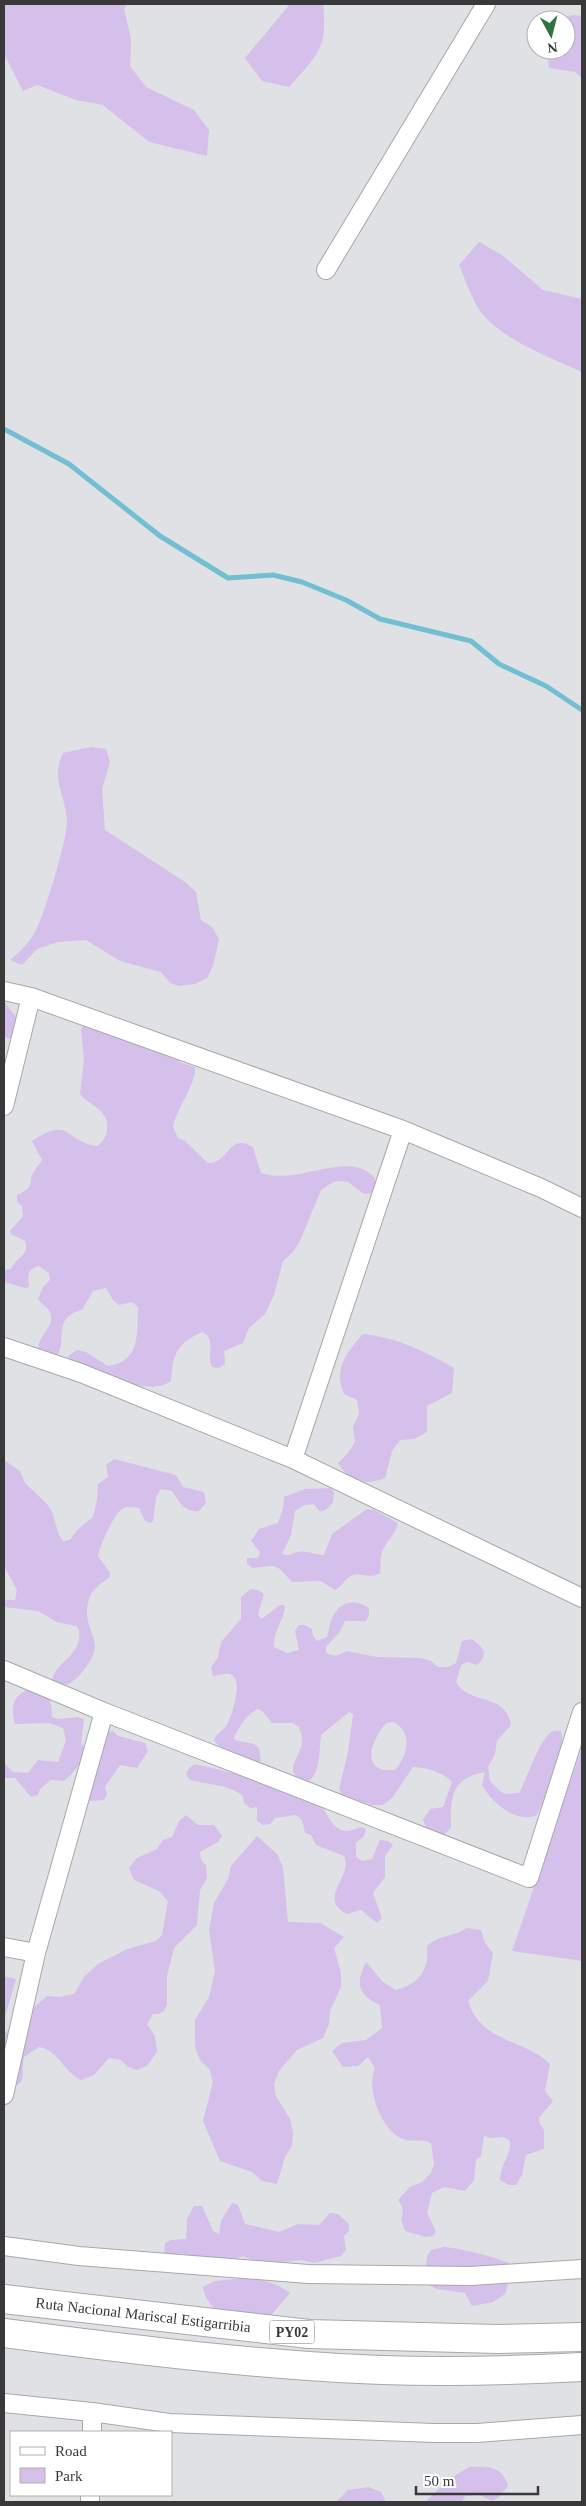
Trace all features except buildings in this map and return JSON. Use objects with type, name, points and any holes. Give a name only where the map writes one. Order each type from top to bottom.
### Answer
[{"type":"highway","name":"Ruta Nacional Mariscal Estigarribia","points":[[4,2299],[309,2334],[498,2339],[582,2337]]},
{"type":"highway","name":"PY02","points":[[4,2333],[105,2346],[310,2366],[528,2370],[582,2367]]},
{"type":"street","points":[[326,270],[486,4]]},
{"type":"street","points":[[4,991],[31,998],[403,1130],[541,1188],[582,1208]]},
{"type":"street","points":[[4,1106],[31,998]]},
{"type":"street","points":[[293,1459],[403,1130]]},
{"type":"street","points":[[4,1347],[82,1373],[293,1459],[582,1598]]},
{"type":"street","points":[[4,1670],[104,1712],[529,1878],[582,1712]]},
{"type":"street","points":[[4,2095],[36,1953],[104,1712]]},
{"type":"street","points":[[4,1947],[36,1953]]},
{"type":"street","points":[[4,2246],[79,2256],[308,2274],[471,2276],[582,2269]]},
{"type":"street","points":[[4,2403],[92,2412],[170,2423],[434,2433],[477,2433],[582,2425]]},
{"type":"street","points":[[92,2412],[92,2431]]},
{"type":"green space","points":[[4,4],[128,4],[124,9],[131,39],[130,66],[146,87],[194,110],[209,130],[207,156],[149,142],[103,105],[76,100],[37,85],[23,91],[4,54]]},
{"type":"green space","points":[[290,4],[323,4],[324,31],[322,42],[313,59],[289,87],[262,81],[245,58]]},
{"type":"green space","points":[[576,15],[582,16],[582,78],[575,72],[549,68],[548,60],[576,60]]},
{"type":"green space","points":[[479,242],[502,255],[543,290],[582,299],[582,372],[518,342],[495,326],[481,312],[473,299],[459,265]]},
{"type":"green space","points":[[91,747],[106,749],[110,762],[102,789],[105,830],[185,882],[196,892],[201,920],[212,927],[219,939],[213,966],[207,978],[195,984],[179,986],[170,983],[161,972],[120,961],[86,940],[58,942],[37,949],[22,965],[10,960],[25,946],[35,932],[60,858],[67,821],[58,780],[59,763],[63,753]]},
{"type":"green space","points":[[4,1001],[15,1015],[17,1022],[16,1035],[10,1039],[4,1036]]},
{"type":"green space","points":[[85,1024],[173,1056],[182,1063],[195,1067],[193,1081],[173,1127],[178,1138],[185,1141],[208,1163],[215,1162],[221,1158],[234,1145],[245,1143],[253,1147],[261,1173],[276,1176],[291,1175],[351,1166],[364,1170],[375,1178],[375,1188],[371,1193],[364,1194],[348,1182],[341,1181],[333,1182],[321,1190],[300,1241],[293,1252],[283,1261],[274,1295],[265,1314],[249,1328],[243,1343],[224,1351],[225,1364],[219,1368],[212,1367],[209,1338],[202,1332],[193,1336],[181,1346],[173,1364],[171,1381],[161,1385],[149,1387],[122,1382],[71,1363],[68,1356],[77,1350],[86,1352],[108,1366],[126,1359],[132,1352],[137,1336],[138,1307],[132,1302],[119,1305],[113,1300],[106,1288],[93,1291],[82,1310],[66,1319],[58,1354],[53,1359],[41,1355],[39,1344],[49,1326],[51,1315],[49,1310],[38,1299],[43,1287],[50,1280],[49,1273],[39,1266],[32,1269],[28,1277],[29,1287],[25,1288],[4,1282],[4,1270],[11,1269],[26,1250],[25,1241],[11,1234],[10,1231],[23,1216],[22,1206],[17,1202],[17,1195],[29,1187],[32,1174],[42,1160],[32,1141],[54,1130],[61,1130],[86,1144],[97,1146],[106,1135],[107,1123],[103,1113],[80,1094],[84,1060],[81,1029]]},
{"type":"green space","points":[[363,1334],[387,1338],[410,1346],[454,1368],[452,1393],[427,1406],[427,1432],[414,1439],[400,1440],[392,1451],[385,1478],[370,1482],[358,1481],[347,1474],[338,1463],[355,1442],[353,1427],[359,1414],[357,1400],[344,1394],[340,1377],[341,1369],[347,1354]]},
{"type":"green space","points":[[114,1459],[176,1475],[183,1487],[204,1492],[206,1503],[199,1511],[189,1510],[182,1505],[172,1491],[161,1489],[156,1497],[153,1521],[150,1523],[145,1521],[139,1508],[126,1507],[118,1512],[107,1531],[98,1556],[110,1573],[110,1577],[95,1589],[89,1599],[88,1620],[95,1643],[91,1660],[72,1682],[57,1686],[52,1682],[54,1675],[77,1647],[79,1630],[76,1626],[57,1622],[38,1611],[4,1607],[4,1600],[15,1600],[17,1590],[4,1566],[4,1460],[20,1471],[25,1483],[47,1504],[63,1541],[70,1540],[77,1530],[93,1517],[98,1484],[108,1477],[106,1465]]},
{"type":"green space","points":[[330,1488],[334,1492],[333,1502],[326,1510],[319,1511],[314,1504],[304,1505],[295,1511],[291,1535],[282,1554],[288,1555],[304,1552],[324,1555],[332,1534],[367,1509],[374,1510],[398,1523],[382,1552],[380,1573],[372,1576],[354,1575],[349,1577],[335,1590],[321,1581],[292,1582],[280,1569],[273,1566],[252,1568],[247,1563],[247,1558],[258,1558],[260,1552],[251,1541],[259,1529],[278,1523],[284,1497],[305,1489]]},
{"type":"green space","points":[[251,1589],[258,1590],[264,1594],[258,1614],[260,1618],[263,1618],[280,1605],[284,1605],[285,1609],[275,1635],[274,1647],[287,1653],[299,1650],[295,1631],[299,1625],[305,1625],[312,1629],[313,1636],[317,1641],[327,1637],[334,1614],[342,1606],[350,1603],[364,1605],[369,1608],[369,1615],[366,1621],[345,1621],[339,1633],[326,1647],[326,1653],[336,1655],[346,1651],[377,1657],[421,1658],[431,1661],[438,1667],[448,1667],[456,1663],[462,1641],[471,1639],[482,1648],[483,1657],[477,1665],[467,1662],[461,1665],[456,1682],[469,1694],[495,1703],[502,1708],[508,1715],[511,1725],[497,1741],[495,1754],[488,1767],[490,1781],[505,1794],[519,1793],[541,1745],[550,1733],[561,1731],[562,1752],[556,1774],[537,1815],[521,1817],[498,1805],[482,1785],[485,1772],[465,1779],[459,1784],[452,1799],[451,1828],[441,1837],[428,1832],[423,1820],[430,1809],[443,1807],[452,1782],[440,1773],[429,1769],[413,1767],[392,1798],[383,1805],[372,1805],[342,1795],[339,1789],[348,1752],[353,1714],[349,1712],[321,1735],[317,1768],[312,1779],[307,1782],[298,1778],[294,1774],[293,1769],[301,1746],[302,1738],[299,1727],[293,1723],[272,1723],[258,1709],[241,1725],[234,1737],[235,1740],[254,1744],[259,1748],[261,1761],[242,1759],[222,1748],[214,1740],[227,1725],[237,1689],[234,1676],[225,1674],[213,1676],[211,1668],[218,1657],[221,1642],[241,1619],[241,1597]],"holes":[[[394,1722],[400,1727],[406,1738],[403,1758],[395,1770],[384,1770],[376,1767],[372,1761],[371,1754],[376,1738],[386,1723]]]},
{"type":"green space","points":[[34,1687],[49,1698],[52,1717],[84,1719],[81,1744],[87,1748],[81,1762],[68,1778],[64,1781],[51,1780],[40,1789],[38,1795],[31,1797],[15,1778],[4,1778],[4,1763],[13,1772],[28,1773],[38,1760],[58,1762],[66,1740],[63,1728],[49,1723],[15,1724],[13,1706],[17,1697]]},
{"type":"green space","points":[[113,1731],[118,1736],[145,1743],[148,1751],[137,1768],[120,1765],[105,1787],[107,1794],[104,1800],[91,1801],[84,1798],[104,1732]]},
{"type":"green space","points":[[582,1748],[582,1961],[512,1951]]},
{"type":"green space","points":[[195,1764],[267,1781],[301,1798],[320,1802],[337,1828],[346,1831],[366,1829],[364,1836],[356,1843],[356,1857],[362,1861],[372,1859],[380,1840],[388,1841],[393,1845],[385,1856],[385,1877],[373,1893],[382,1918],[377,1923],[361,1910],[347,1914],[338,1908],[335,1894],[346,1864],[344,1856],[316,1845],[311,1835],[305,1833],[302,1820],[296,1815],[275,1818],[270,1824],[263,1825],[257,1821],[257,1807],[250,1808],[244,1803],[243,1796],[237,1792],[224,1787],[190,1780],[186,1774],[189,1768]]},
{"type":"green space","points":[[186,1815],[198,1825],[214,1825],[222,1836],[218,1842],[200,1852],[201,1860],[206,1865],[207,1878],[200,1890],[197,1925],[174,1948],[167,1976],[167,2004],[164,2011],[153,2014],[147,2024],[155,2036],[157,2052],[147,2066],[137,2070],[128,2067],[121,2060],[109,2058],[94,2075],[81,2080],[75,2077],[52,2052],[39,2047],[24,2057],[21,2082],[18,2085],[4,2086],[4,2034],[7,2031],[47,1996],[60,1997],[74,1994],[84,1977],[98,1964],[127,1949],[156,1941],[162,1935],[168,1901],[159,1891],[134,1880],[129,1868],[137,1858],[157,1849],[163,1840],[172,1837],[179,1821]]},
{"type":"green space","points":[[257,1836],[278,1855],[283,1868],[288,1922],[320,1923],[344,1937],[334,1948],[341,1973],[341,1987],[330,2011],[329,2024],[323,2038],[297,2050],[279,2071],[274,2084],[276,2096],[290,2119],[293,2132],[292,2146],[285,2157],[277,2184],[262,2181],[252,2172],[220,2161],[203,2121],[213,2082],[210,2070],[200,2060],[195,2047],[195,2020],[209,1997],[215,1971],[209,1930],[214,1903],[228,1879],[231,1866]]},
{"type":"green space","points":[[467,1928],[481,1930],[485,1943],[493,1953],[488,1981],[468,2001],[474,2015],[493,2033],[528,2049],[550,2064],[545,2091],[553,2101],[539,2118],[544,2130],[544,2149],[526,2155],[522,2175],[516,2185],[509,2185],[500,2180],[510,2141],[504,2137],[491,2138],[484,2136],[481,2156],[476,2160],[474,2180],[465,2191],[444,2187],[432,2193],[427,2213],[436,2231],[433,2236],[426,2237],[405,2231],[401,2219],[402,2209],[398,2200],[410,2187],[422,2182],[431,2173],[434,2164],[431,2143],[400,2138],[386,2125],[374,2096],[372,2086],[375,2068],[368,2057],[358,2066],[343,2067],[332,2051],[342,2043],[366,2040],[382,2028],[380,2005],[367,1997],[361,1988],[360,1976],[366,1962],[383,1982],[396,1990],[402,1988],[413,1983],[421,1975],[426,1965],[428,1945],[437,1939]]},
{"type":"green space","points":[[4,1976],[16,1979],[4,2020]]},
{"type":"green space","points":[[232,2203],[238,2205],[245,2224],[279,2232],[298,2224],[319,2225],[330,2213],[338,2214],[349,2224],[349,2231],[344,2236],[346,2250],[341,2256],[314,2263],[301,2260],[262,2264],[243,2256],[231,2261],[187,2257],[182,2253],[175,2256],[164,2256],[165,2243],[171,2240],[186,2239],[187,2219],[194,2206],[202,2206],[213,2231],[219,2234],[221,2221]]},
{"type":"green space","points":[[444,2247],[499,2259],[512,2265],[514,2277],[508,2283],[505,2294],[493,2302],[472,2306],[465,2293],[437,2289],[424,2283],[427,2256],[431,2250]]},
{"type":"green space","points":[[254,2277],[279,2286],[290,2293],[272,2314],[260,2321],[232,2316],[217,2310],[206,2297],[203,2287],[215,2281]]},
{"type":"green space","points":[[470,2467],[488,2467],[498,2471],[506,2479],[508,2486],[498,2498],[492,2501],[480,2495],[465,2496],[462,2502],[426,2502],[447,2482]]},
{"type":"green space","points":[[369,2487],[381,2492],[386,2502],[336,2502],[348,2490]]},
{"type":"waterway","points":[[4,429],[69,464],[160,536],[228,578],[273,575],[302,582],[346,600],[380,619],[471,641],[499,664],[546,686],[582,710]]}]
